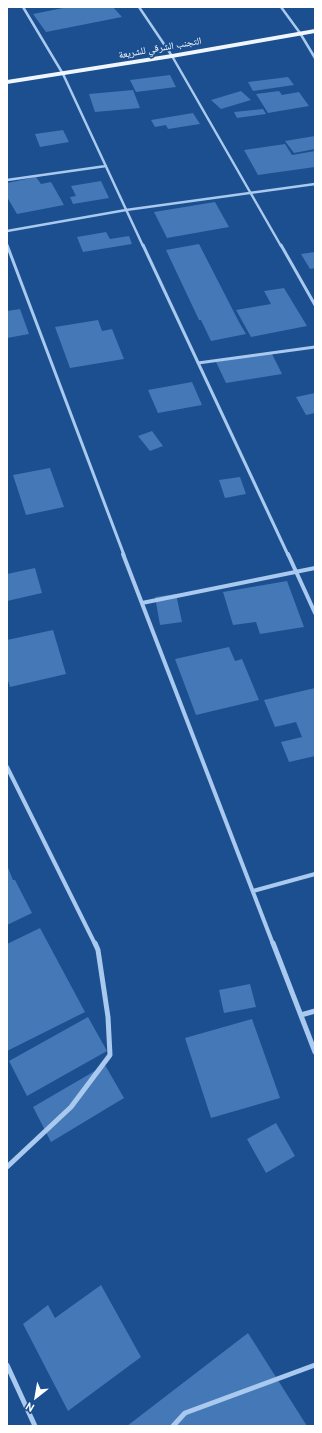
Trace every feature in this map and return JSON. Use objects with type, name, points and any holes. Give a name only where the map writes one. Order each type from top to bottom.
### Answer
[{"type":"main road","name":"التجنب الشرقي للشريعة","points":[[7,82],[172,56],[315,31]]},
{"type":"street","points":[[23,7],[63,74],[315,613]]},
{"type":"street","points":[[139,7],[172,56],[315,305]]},
{"type":"street","points":[[281,7],[300,33],[315,58]]},
{"type":"street","points":[[7,180],[106,166]]},
{"type":"street","points":[[7,231],[126,210],[315,184]]},
{"type":"street","points":[[7,245],[9,258],[315,1052]]},
{"type":"street","points":[[198,363],[315,348]]},
{"type":"street","points":[[142,603],[315,568]]},
{"type":"street","points":[[7,767],[98,950],[108,1018],[110,1055],[71,1107],[7,1167]]},
{"type":"street","points":[[253,891],[315,874]]},
{"type":"street","points":[[301,1015],[315,1011]]},
{"type":"street","points":[[7,1365],[35,1426]]},
{"type":"street","points":[[173,1426],[185,1413],[315,1365]]},
{"type":"building","points":[[68,7],[113,7],[122,17],[46,32],[33,14]]},
{"type":"building","points":[[170,75],[176,87],[136,92],[130,80]]},
{"type":"building","points":[[288,77],[294,85],[253,91],[248,82]]},
{"type":"building","points":[[133,90],[140,108],[95,112],[89,94]]},
{"type":"building","points":[[241,91],[251,100],[221,109],[211,100]]},
{"type":"building","points":[[279,91],[282,95],[299,92],[309,106],[268,113],[256,94]]},
{"type":"building","points":[[263,109],[266,114],[237,118],[234,112]]},
{"type":"building","points":[[193,113],[200,124],[168,129],[166,125],[155,127],[151,120]]},
{"type":"building","points":[[63,130],[69,142],[40,147],[35,134]]},
{"type":"building","points":[[315,136],[315,149],[294,153],[285,141]]},
{"type":"building","points":[[285,144],[292,155],[315,151],[315,167],[258,175],[244,150]]},
{"type":"building","points":[[36,177],[41,184],[51,182],[64,205],[17,214],[7,197],[7,183]]},
{"type":"building","points":[[101,181],[109,198],[73,204],[70,197],[76,196],[71,186]]},
{"type":"building","points":[[215,202],[229,227],[167,238],[154,212]]},
{"type":"building","points":[[106,232],[110,239],[129,236],[132,244],[83,252],[77,237]]},
{"type":"building","points":[[199,244],[246,334],[211,341],[201,320],[199,320],[166,250]]},
{"type":"building","points":[[315,252],[315,268],[310,269],[301,254]]},
{"type":"building","points":[[284,288],[307,326],[251,337],[236,310],[271,304],[264,291]]},
{"type":"building","points":[[20,309],[29,334],[7,338],[7,311]]},
{"type":"building","points":[[98,320],[102,331],[112,329],[124,359],[70,368],[55,327]]},
{"type":"building","points":[[271,352],[282,374],[226,383],[216,362]]},
{"type":"building","points":[[192,382],[202,405],[158,413],[148,390]]},
{"type":"building","points":[[315,393],[315,413],[306,415],[296,397]]},
{"type":"building","points":[[152,431],[163,446],[150,451],[138,436]]},
{"type":"building","points":[[50,468],[64,507],[26,515],[13,475]]},
{"type":"building","points":[[240,477],[246,494],[225,498],[219,480]]},
{"type":"building","points":[[35,568],[42,593],[7,601],[7,574]]},
{"type":"building","points":[[287,581],[304,627],[260,634],[256,622],[233,625],[223,592]]},
{"type":"building","points":[[176,594],[182,622],[160,625],[155,597]]},
{"type":"building","points":[[53,630],[66,674],[10,687],[7,677],[7,640]]},
{"type":"building","points":[[229,647],[235,661],[242,659],[259,700],[196,715],[175,659]]},
{"type":"building","points":[[315,688],[315,756],[289,762],[281,742],[302,737],[296,722],[275,727],[264,700]]},
{"type":"building","points":[[7,865],[13,880],[15,880],[32,913],[7,925]]},
{"type":"building","points":[[40,928],[85,1012],[7,1051],[7,944]]},
{"type":"building","points":[[250,984],[256,1007],[224,1013],[219,990]]},
{"type":"building","points":[[88,1017],[107,1051],[27,1096],[9,1061]]},
{"type":"building","points":[[252,1019],[280,1098],[211,1118],[185,1038]]},
{"type":"building","points":[[105,1065],[124,1098],[51,1142],[33,1107]]},
{"type":"building","points":[[276,1123],[295,1156],[266,1173],[247,1139]]},
{"type":"building","points":[[101,1285],[141,1357],[68,1411],[23,1324],[48,1305],[55,1318]]},
{"type":"building","points":[[248,1333],[307,1426],[127,1426]]}]
